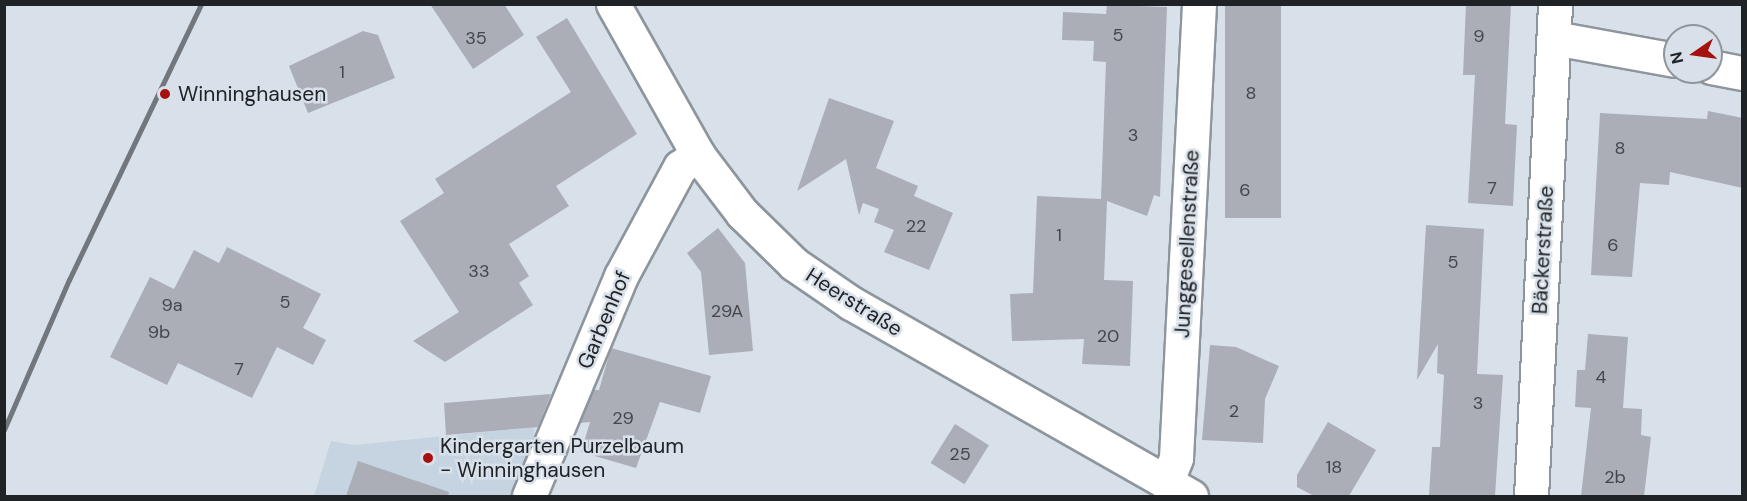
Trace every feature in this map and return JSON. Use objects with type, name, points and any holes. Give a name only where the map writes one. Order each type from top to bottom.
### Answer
[{"type":"street","name":"Heerstraße","points":[[613,4],[698,155],[742,213],[794,264],[851,303],[1179,490]]},
{"type":"street","name":"Junggesellenstraße","points":[[1179,490],[1176,458],[1199,4]]},
{"type":"street","name":"Bäckerstraße","points":[[1531,496],[1556,4]]},
{"type":"street","points":[[1554,38],[1663,58]]},
{"type":"street","points":[[1723,69],[1743,73]]},
{"type":"street","name":"Garbenhof","points":[[529,496],[621,276],[680,167],[698,155]]},
{"type":"shaded area","name":"Kindergarten Purzelbaum - Winninghausen","points":[[535,427],[527,471],[516,496],[314,496],[331,441],[354,445]]},
{"type":"building","points":[[430,4],[504,4],[524,35],[473,69]]},
{"type":"building","points":[[1225,4],[1281,4],[1281,218],[1225,218]]},
{"type":"building","points":[[1466,4],[1511,4],[1505,124],[1517,125],[1513,206],[1468,203],[1475,75],[1463,75]]},
{"type":"building","points":[[1107,5],[1167,7],[1160,197],[1154,195],[1147,216],[1107,201],[1104,280],[1133,281],[1130,366],[1082,364],[1084,339],[1012,341],[1010,294],[1033,293],[1037,196],[1101,199],[1106,62],[1093,61],[1094,41],[1062,40],[1063,12],[1106,14]]},
{"type":"building","points":[[567,18],[637,134],[556,186],[569,206],[509,244],[529,276],[519,283],[533,305],[445,362],[413,341],[459,312],[400,221],[444,193],[435,179],[571,92],[536,37]]},
{"type":"building","points":[[363,31],[378,35],[395,78],[308,113],[289,66]]},
{"type":"building","points":[[829,98],[894,121],[876,168],[918,186],[914,196],[953,213],[929,270],[884,252],[894,230],[874,222],[879,209],[863,203],[859,215],[846,159],[797,191]]},
{"type":"building","points":[[1708,111],[1743,118],[1743,188],[1670,172],[1669,185],[1640,183],[1632,277],[1591,275],[1600,113],[1707,119]]},
{"type":"building","points":[[1426,225],[1484,229],[1477,374],[1503,375],[1495,496],[1429,496],[1432,447],[1440,447],[1444,375],[1437,373],[1438,344],[1417,380]]},
{"type":"building","points":[[718,228],[745,263],[753,351],[709,355],[701,272],[687,253]]},
{"type":"building","points":[[227,247],[321,294],[303,328],[326,340],[313,365],[277,347],[252,398],[178,363],[167,385],[110,357],[150,277],[174,289],[194,250],[219,263]]},
{"type":"building","points":[[1588,334],[1628,337],[1623,408],[1642,409],[1641,435],[1651,437],[1644,496],[1581,496],[1591,408],[1575,407],[1577,370],[1585,370]]},
{"type":"building","points":[[1210,345],[1236,347],[1279,366],[1265,399],[1263,443],[1202,440]]},
{"type":"building","points":[[611,348],[711,376],[700,413],[660,402],[636,468],[581,452],[590,422],[580,423],[594,390],[599,390]]},
{"type":"building","points":[[551,394],[538,427],[446,435],[444,403]]},
{"type":"building","points":[[1328,422],[1376,450],[1349,496],[1314,496],[1297,487],[1297,475]]},
{"type":"building","points":[[955,424],[989,445],[965,484],[931,463]]},
{"type":"building","points":[[358,461],[449,492],[448,496],[346,496]]},
{"type":"railway","points":[[4,430],[69,280],[201,4]]},
{"type":"place","name":"Winninghausen","points":[[165,94]]},
{"type":"place","name":"Kindergarten Purzelbaum - Winninghausen","points":[[428,458]]}]
